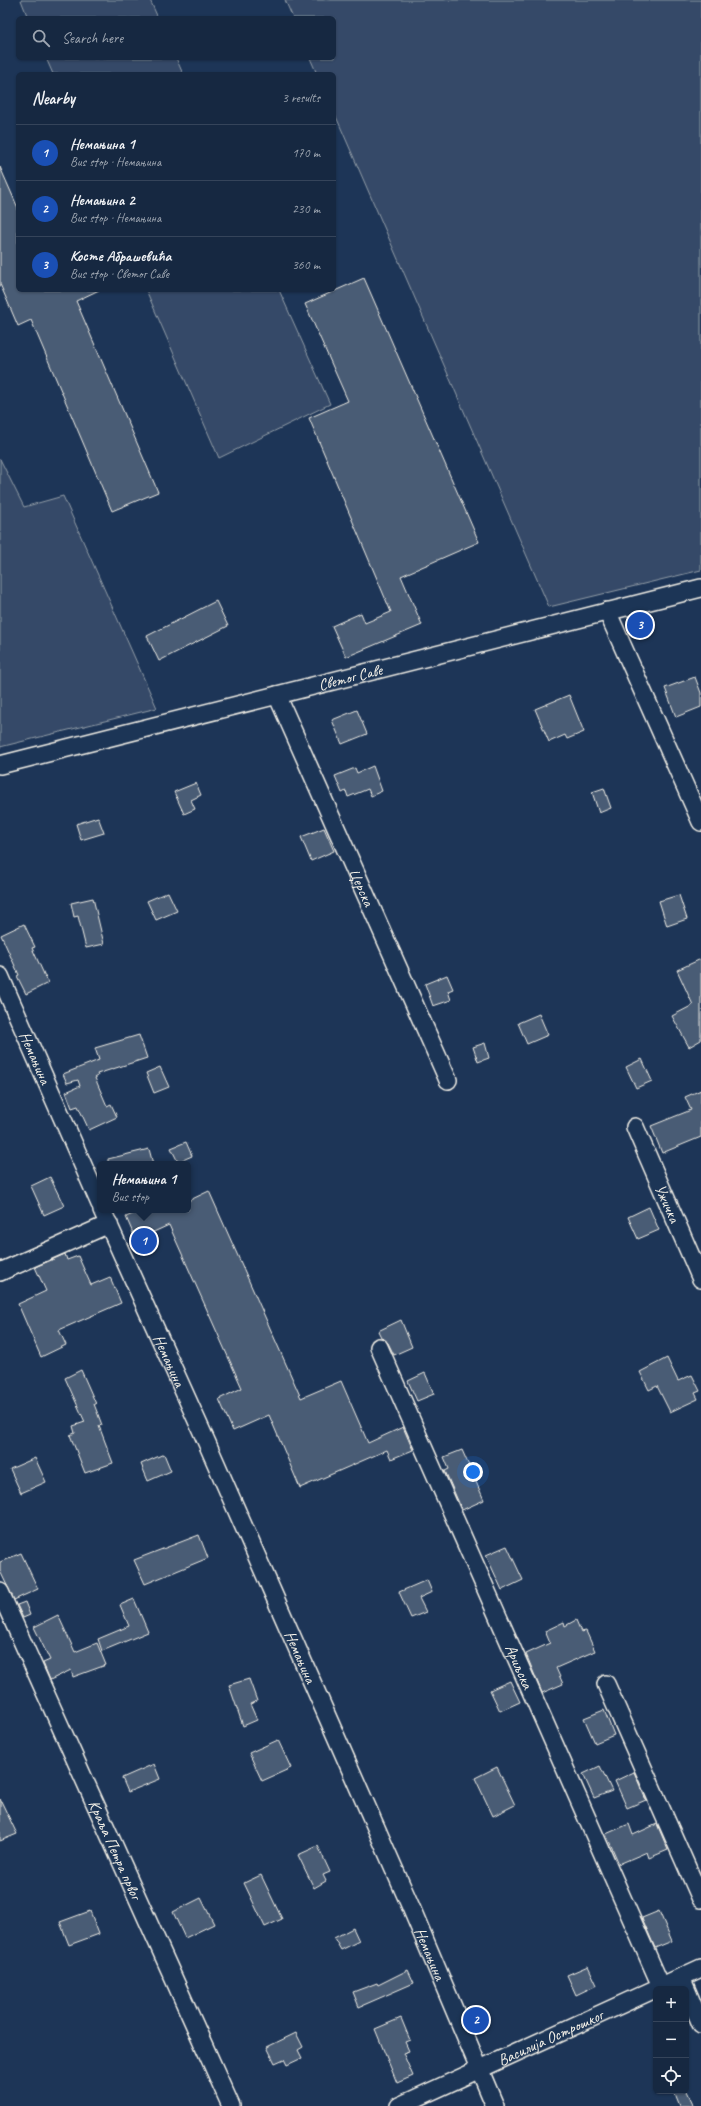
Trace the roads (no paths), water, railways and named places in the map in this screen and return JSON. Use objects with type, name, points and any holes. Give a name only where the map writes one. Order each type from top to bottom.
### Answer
[{"type":"street","name":"Светог Саве","points":[[0,766],[701,588]]},
{"type":"street","points":[[607,612],[701,822]]},
{"type":"street","name":"Церска","points":[[277,695],[448,1080]]},
{"type":"street","name":"Немањина","points":[[0,976],[97,1197]]},
{"type":"street","name":"Ужичка","points":[[636,1127],[701,1279]]},
{"type":"street","points":[[0,1272],[106,1217]]},
{"type":"street","name":"Немањина","points":[[106,1217],[410,1905],[495,2106]]},
{"type":"street","name":"Ариљска","points":[[379,1346],[661,1986]]},
{"type":"street","name":"Краља Петра првог","points":[[0,1592],[231,2106]]},
{"type":"street","points":[[606,1684],[701,1899]]},
{"type":"street","name":"Василија Острошког","points":[[661,1986],[701,1968]]},
{"type":"street","points":[[681,1977],[701,2024]]},
{"type":"street","name":"Василија Острошког","points":[[399,2106],[653,1990]]},
{"type":"place","name":"Косте Абрашевића","points":[[640,625]]},
{"type":"place","name":"Немањина 1","points":[[144,1241]]},
{"type":"place","name":"Немањина 2","points":[[476,2020]]}]
